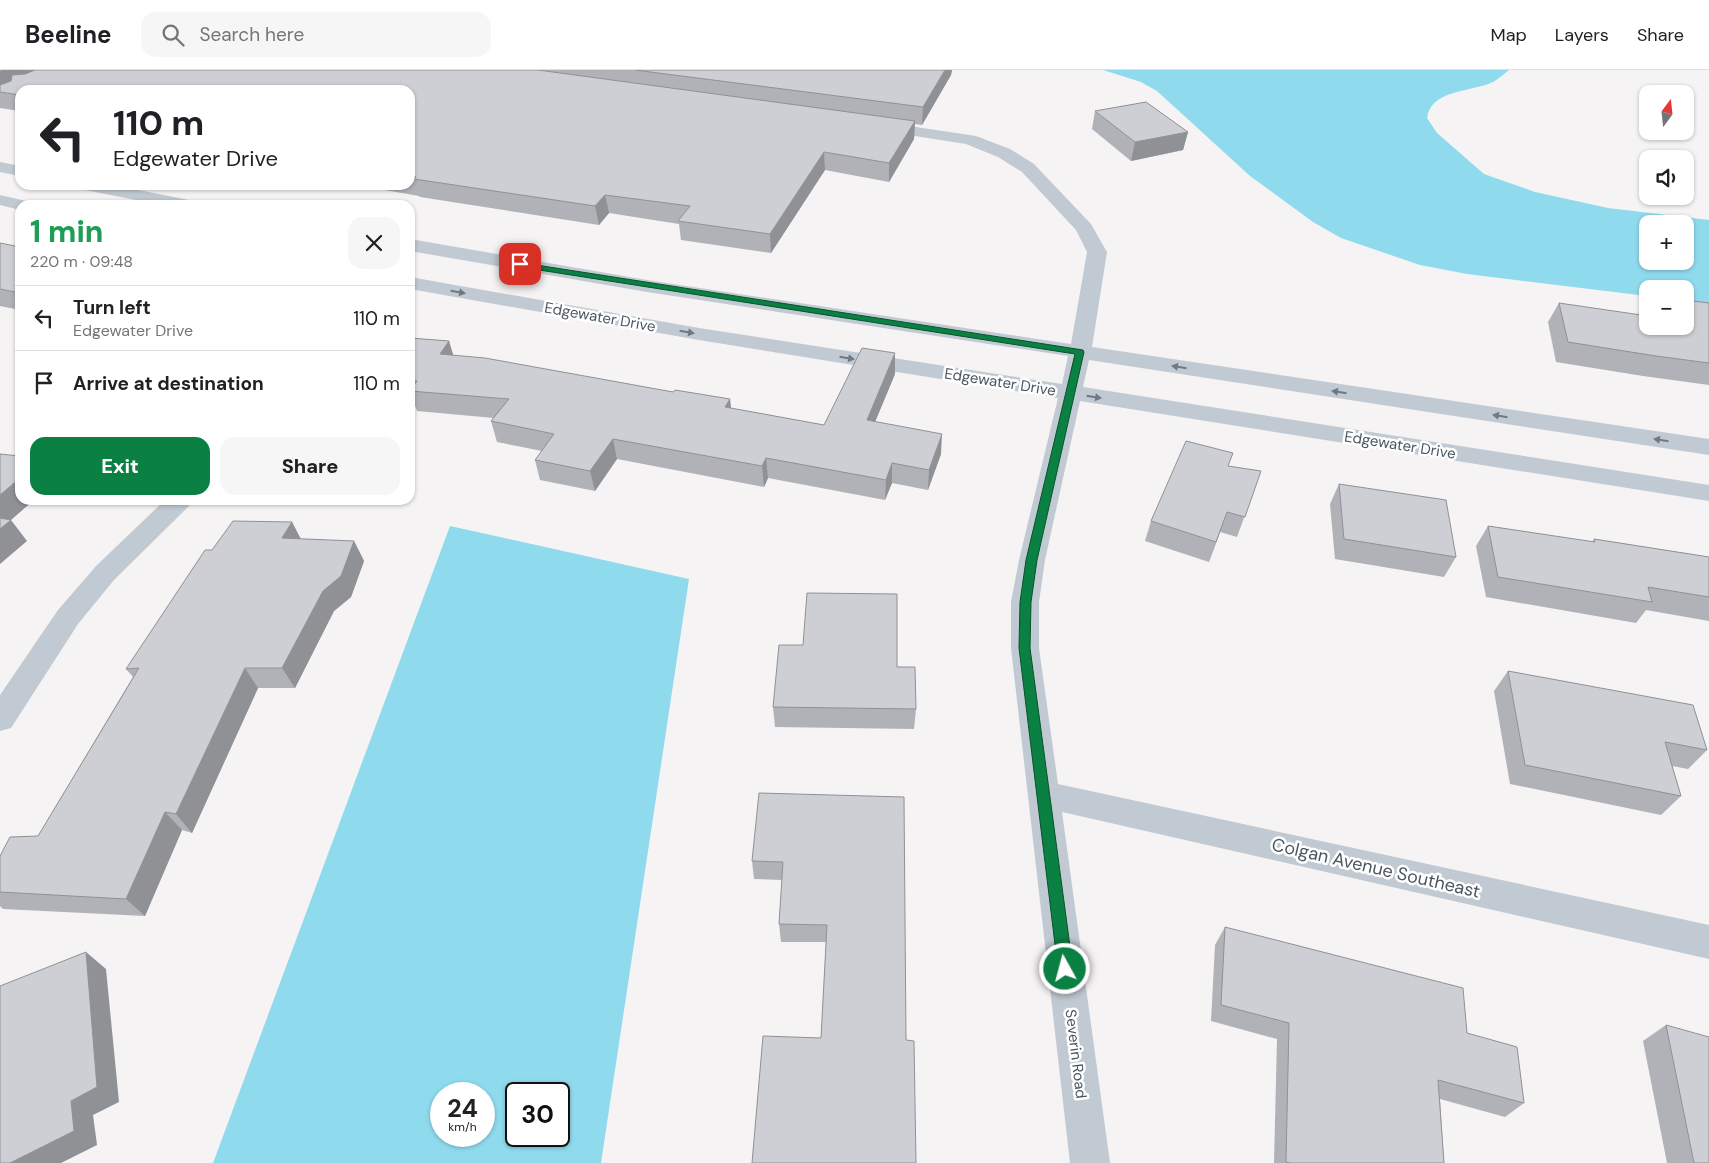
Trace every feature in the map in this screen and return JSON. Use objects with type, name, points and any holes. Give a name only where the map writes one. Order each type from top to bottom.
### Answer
[{"type":"street","name":"Severin Road","points":[[864,125],[970,140],[1004,153],[1028,168],[1084,228],[1097,252],[1080,352],[1032,560],[1025,602],[1024,648],[1090,1163]]},
{"type":"street","points":[[0,167],[15,170]]},
{"type":"street","points":[[112,190],[163,200]]},
{"type":"street","points":[[0,200],[15,204]]},
{"type":"street","name":"Edgewater Drive","points":[[415,255],[424,274]]},
{"type":"street","name":"Edgewater Drive","points":[[424,274],[647,286],[1709,447]]},
{"type":"street","name":"Edgewater Drive","points":[[424,274],[699,334],[1709,493]]},
{"type":"street","points":[[0,719],[68,617],[105,573],[175,505]]},
{"type":"street","name":"Colgan Avenue Southeast","points":[[1043,794],[1709,942]]},
{"type":"water","points":[[1103,70],[1509,70],[1493,82],[1454,93],[1436,102],[1430,109],[1427,118],[1437,133],[1484,174],[1535,192],[1608,208],[1667,215],[1639,215],[1639,270],[1694,270],[1694,218],[1709,220],[1709,304],[1694,302],[1694,280],[1639,280],[1639,295],[1467,274],[1420,265],[1341,238],[1313,222],[1250,176],[1157,91],[1141,82]]},
{"type":"water","points":[[450,526],[689,579],[601,1163],[213,1163]]},
{"type":"building","points":[[35,70],[538,70],[915,121],[889,163],[824,152],[770,234],[678,221],[690,206],[605,195],[595,206],[415,179],[415,85],[15,85],[15,94],[0,92],[0,85],[11,81],[12,75],[25,74]]},
{"type":"building","points":[[635,70],[945,70],[923,107]]},
{"type":"building","points":[[1146,102],[1188,132],[1135,142],[1095,111]]},
{"type":"building","points":[[0,243],[15,246],[15,292],[0,289]]},
{"type":"building","points":[[1694,301],[1709,303],[1709,363],[1568,342],[1559,303],[1639,315],[1639,335],[1694,335]]},
{"type":"building","points":[[415,338],[449,341],[440,354],[485,358],[673,392],[675,390],[730,399],[725,407],[824,425],[862,348],[895,353],[867,420],[942,434],[929,470],[892,463],[886,480],[766,458],[762,466],[613,439],[590,471],[535,460],[554,434],[491,421],[509,399],[415,391],[417,381],[415,381]]},
{"type":"building","points":[[1186,441],[1233,453],[1228,466],[1261,471],[1245,517],[1227,512],[1216,542],[1151,521]]},
{"type":"building","points":[[0,454],[15,456],[15,482],[0,495]]},
{"type":"building","points":[[1339,484],[1446,500],[1456,557],[1344,539]]},
{"type":"building","points":[[0,518],[11,520],[0,529]]},
{"type":"building","points":[[233,521],[292,522],[282,538],[354,541],[341,576],[323,591],[282,668],[245,668],[176,814],[165,812],[126,899],[0,892],[0,856],[10,837],[38,836],[139,668],[126,669],[205,550],[212,550]]},
{"type":"building","points":[[1488,526],[1595,542],[1594,539],[1709,557],[1709,597],[1648,587],[1652,602],[1498,577]]},
{"type":"building","points":[[807,593],[897,594],[897,667],[915,667],[916,709],[773,707],[779,645],[803,645]]},
{"type":"building","points":[[1508,671],[1693,705],[1707,750],[1665,742],[1681,796],[1525,765]]},
{"type":"building","points":[[759,793],[904,797],[906,1040],[914,1041],[916,1163],[752,1163],[763,1036],[821,1038],[827,925],[779,924],[783,862],[752,861]]},
{"type":"building","points":[[1225,927],[1463,988],[1467,1033],[1517,1047],[1524,1103],[1438,1080],[1444,1163],[1286,1162],[1289,1023],[1221,1005]]},
{"type":"building","points":[[86,952],[97,1087],[71,1101],[74,1131],[10,1163],[0,1163],[0,986]]},
{"type":"building","points":[[1666,1025],[1709,1037],[1709,1163],[1694,1163]]},
{"type":"route","points":[[520,264],[647,286],[1080,352],[1032,560],[1025,602],[1024,648],[1065,969]]}]
